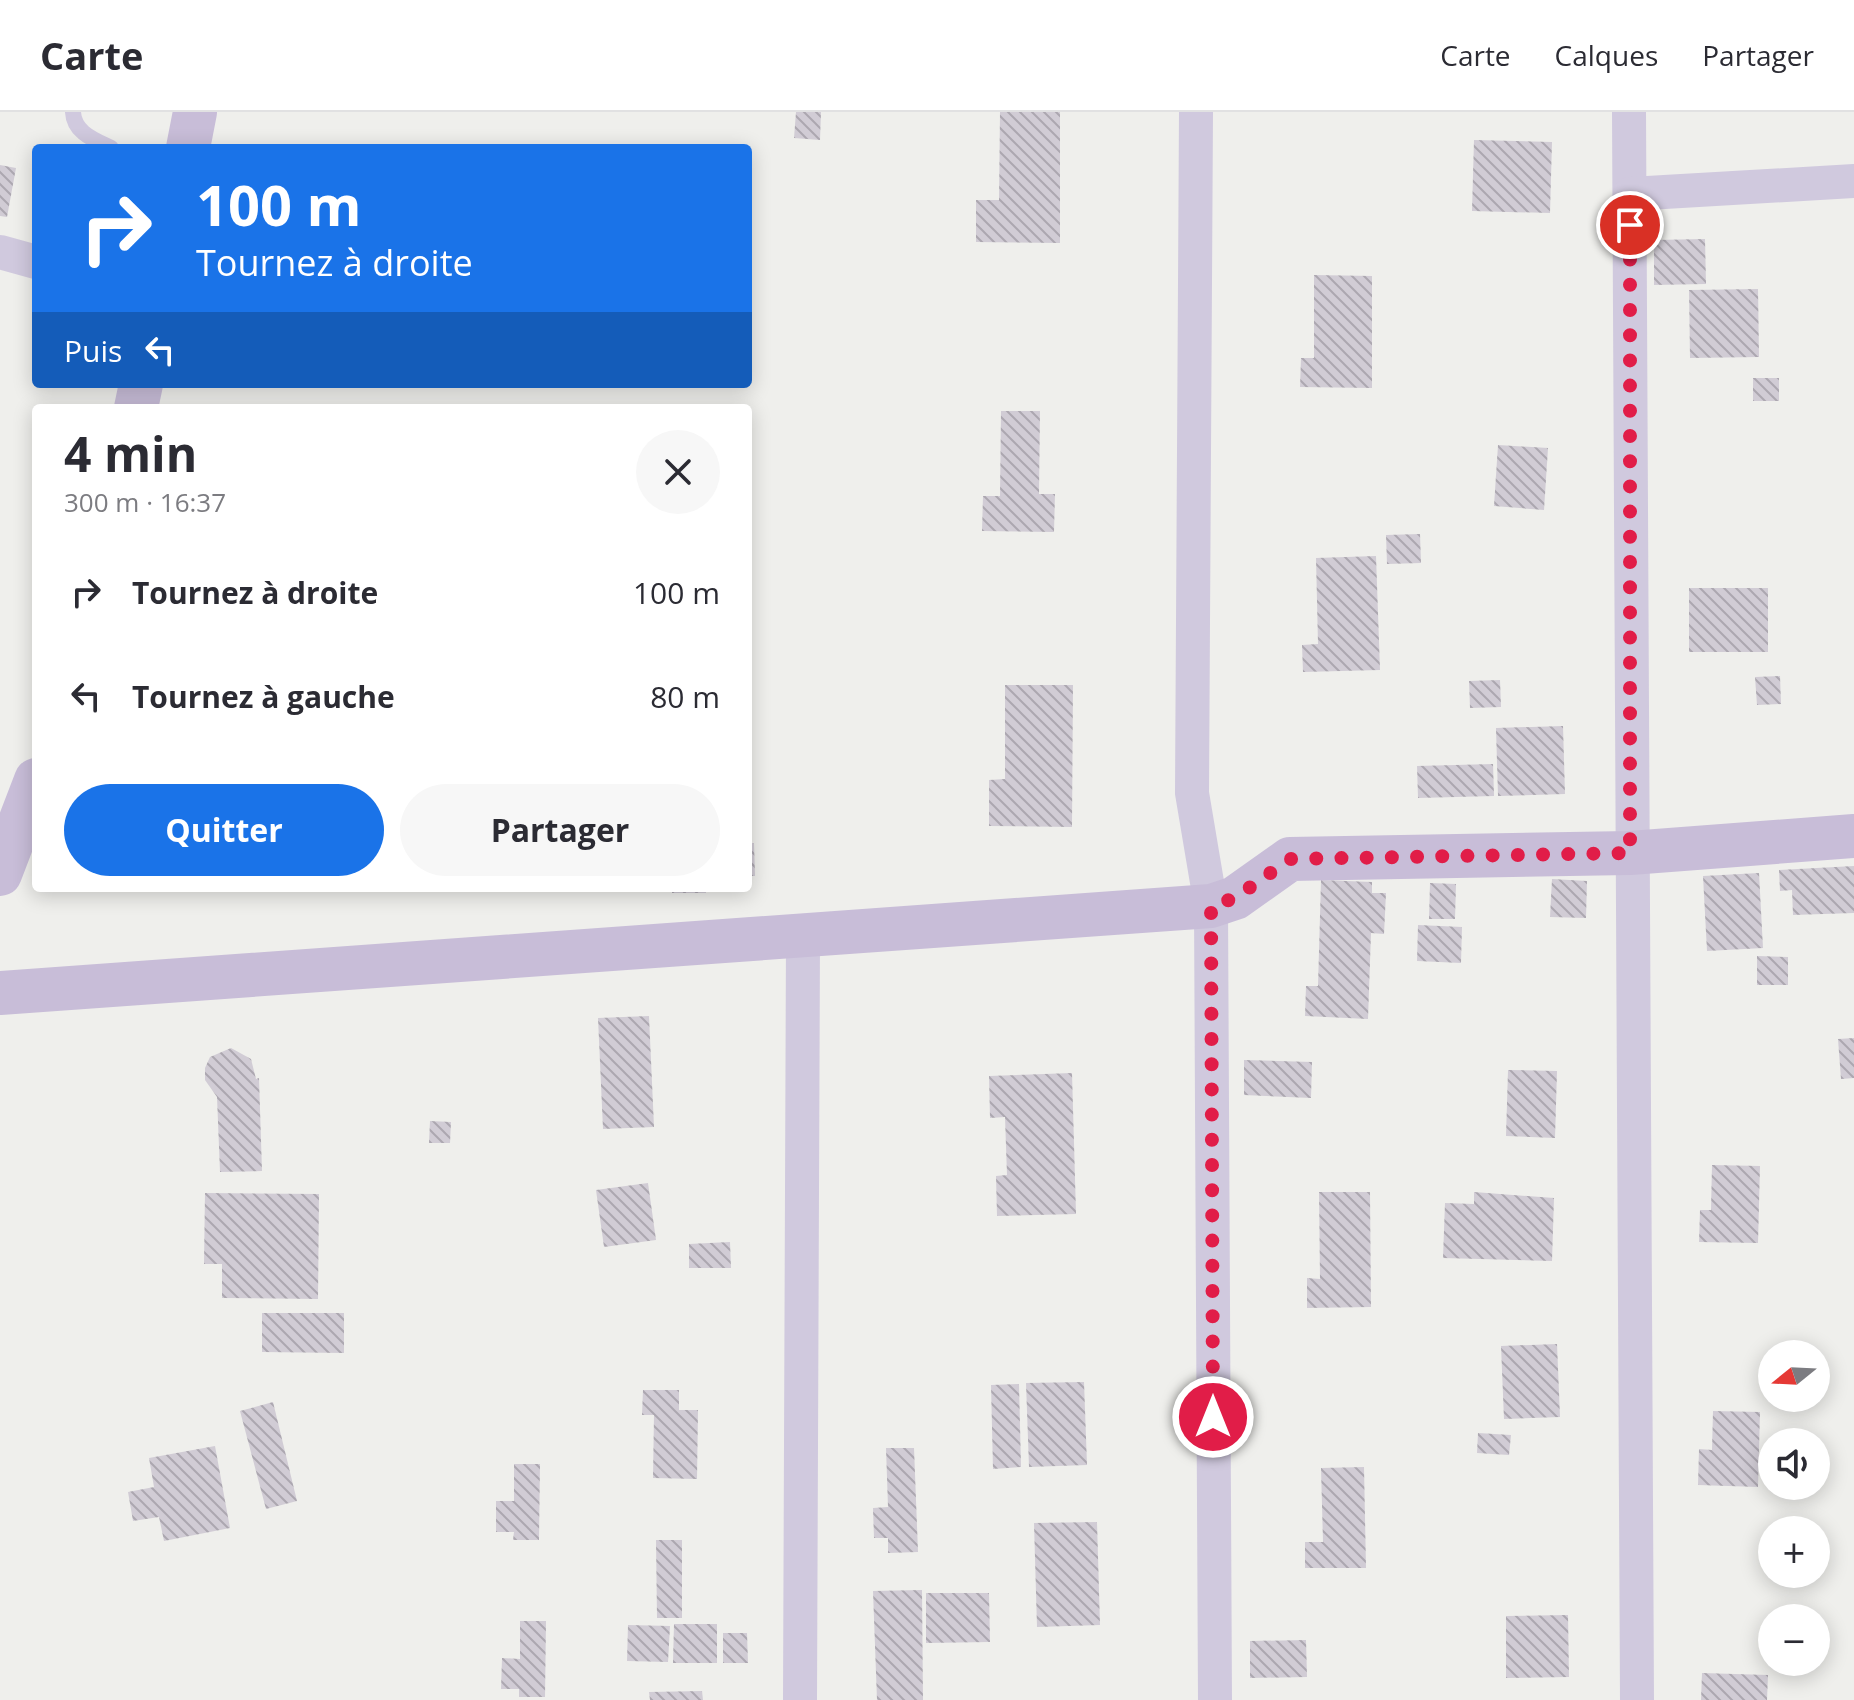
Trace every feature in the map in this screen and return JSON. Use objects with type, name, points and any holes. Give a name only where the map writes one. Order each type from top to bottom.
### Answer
[{"type":"street","points":[[189,144],[195,112]]},
{"type":"street","points":[[1196,112],[1192,793],[1211,906],[1215,1700]]},
{"type":"street","points":[[1629,112],[1630,853],[1637,1700]]},
{"type":"street","points":[[1630,194],[1854,181]]},
{"type":"street","points":[[0,252],[32,261]]},
{"type":"street","points":[[0,874],[32,790]]},
{"type":"street","points":[[0,993],[803,938],[1211,906],[1235,898],[1290,859],[1630,853],[1854,836]]},
{"type":"street","points":[[800,1700],[803,938]]},
{"type":"lane","points":[[73,112],[73,119],[85,136],[102,144]]},
{"type":"building","points":[[796,112],[821,112],[820,140],[794,138]]},
{"type":"building","points":[[1000,112],[1060,112],[1060,243],[976,242],[976,200],[999,200]]},
{"type":"building","points":[[1474,140],[1552,142],[1550,213],[1472,211]]},
{"type":"building","points":[[0,165],[16,168],[7,217],[0,216]]},
{"type":"building","points":[[1705,239],[1706,284],[1654,285],[1654,240]]},
{"type":"building","points":[[1314,275],[1372,276],[1372,388],[1300,387],[1301,358],[1314,358]]},
{"type":"building","points":[[1758,289],[1759,357],[1690,358],[1689,290]]},
{"type":"building","points":[[1753,378],[1779,378],[1779,401],[1753,401]]},
{"type":"building","points":[[1001,411],[1040,411],[1039,494],[1055,494],[1054,532],[982,531],[983,496],[1000,496]]},
{"type":"building","points":[[1498,445],[1548,448],[1544,510],[1494,506]]},
{"type":"building","points":[[1420,534],[1421,563],[1387,564],[1386,535]]},
{"type":"building","points":[[1376,556],[1380,670],[1303,672],[1302,645],[1318,644],[1316,558]]},
{"type":"building","points":[[1689,588],[1768,588],[1768,652],[1689,652]]},
{"type":"building","points":[[1780,676],[1781,704],[1757,705],[1755,677]]},
{"type":"building","points":[[1500,680],[1501,707],[1470,708],[1469,681]]},
{"type":"building","points":[[1005,685],[1073,685],[1072,827],[989,826],[989,780],[1005,779]]},
{"type":"building","points":[[1563,726],[1565,794],[1498,796],[1496,728]]},
{"type":"building","points":[[1493,764],[1494,796],[1418,798],[1417,766]]},
{"type":"building","points":[[752,843],[754,843],[755,876],[752,876]]},
{"type":"building","points":[[1854,866],[1854,913],[1793,915],[1792,890],[1780,891],[1779,870]]},
{"type":"building","points":[[1759,873],[1763,948],[1707,951],[1703,876]]},
{"type":"building","points":[[1552,879],[1587,881],[1586,918],[1550,917]]},
{"type":"building","points":[[1321,880],[1372,882],[1372,893],[1386,893],[1384,934],[1371,933],[1368,1019],[1305,1016],[1306,986],[1318,986]]},
{"type":"building","points":[[1430,883],[1456,884],[1455,919],[1429,919]]},
{"type":"building","points":[[1418,925],[1462,927],[1461,963],[1417,961]]},
{"type":"building","points":[[1757,956],[1788,957],[1788,985],[1757,985]]},
{"type":"building","points":[[649,1016],[654,1127],[603,1129],[598,1018]]},
{"type":"building","points":[[1854,1038],[1854,1078],[1841,1079],[1838,1039]]},
{"type":"building","points":[[231,1048],[251,1059],[256,1079],[259,1078],[262,1171],[220,1172],[217,1097],[205,1080],[205,1068],[210,1057]]},
{"type":"building","points":[[1244,1060],[1312,1062],[1311,1098],[1244,1095]]},
{"type":"building","points":[[1508,1070],[1557,1071],[1555,1138],[1506,1136]]},
{"type":"building","points":[[1072,1073],[1076,1214],[997,1216],[996,1176],[1007,1175],[1005,1117],[990,1118],[989,1076]]},
{"type":"building","points":[[430,1121],[451,1122],[450,1143],[429,1143]]},
{"type":"building","points":[[1712,1165],[1760,1166],[1758,1243],[1699,1242],[1700,1210],[1711,1210]]},
{"type":"building","points":[[648,1183],[656,1240],[604,1247],[596,1190]]},
{"type":"building","points":[[1319,1192],[1370,1192],[1371,1307],[1307,1308],[1307,1278],[1320,1279]]},
{"type":"building","points":[[1474,1192],[1554,1198],[1552,1261],[1443,1258],[1445,1203],[1474,1204]]},
{"type":"building","points":[[205,1193],[319,1194],[318,1299],[222,1298],[222,1264],[204,1264]]},
{"type":"building","points":[[730,1242],[731,1268],[689,1268],[689,1244]]},
{"type":"building","points":[[262,1313],[344,1313],[344,1353],[262,1352]]},
{"type":"building","points":[[1557,1344],[1560,1417],[1504,1419],[1501,1346]]},
{"type":"building","points":[[1084,1382],[1087,1465],[1029,1467],[1026,1383]]},
{"type":"building","points":[[1019,1384],[1021,1467],[993,1469],[991,1385]]},
{"type":"building","points":[[643,1390],[679,1390],[679,1410],[698,1410],[697,1479],[653,1478],[654,1415],[642,1415]]},
{"type":"building","points":[[273,1402],[297,1501],[266,1509],[240,1411]]},
{"type":"building","points":[[1713,1411],[1760,1412],[1758,1487],[1698,1485],[1699,1449],[1712,1450]]},
{"type":"building","points":[[1478,1433],[1511,1435],[1509,1455],[1477,1453]]},
{"type":"building","points":[[215,1446],[230,1528],[164,1541],[159,1517],[133,1521],[128,1492],[154,1487],[149,1458]]},
{"type":"building","points":[[886,1448],[914,1448],[918,1552],[888,1553],[888,1538],[874,1538],[873,1508],[888,1507]]},
{"type":"building","points":[[514,1464],[540,1464],[539,1540],[513,1540],[514,1532],[496,1532],[496,1501],[514,1501]]},
{"type":"building","points":[[1364,1467],[1366,1568],[1305,1568],[1305,1542],[1323,1542],[1321,1468]]},
{"type":"building","points":[[1097,1522],[1100,1625],[1037,1627],[1034,1523]]},
{"type":"building","points":[[656,1540],[682,1540],[682,1618],[657,1618]]},
{"type":"building","points":[[922,1590],[923,1700],[877,1700],[873,1591]]},
{"type":"building","points":[[926,1593],[989,1593],[990,1642],[926,1643]]},
{"type":"building","points":[[1568,1615],[1569,1677],[1506,1678],[1506,1616]]},
{"type":"building","points":[[520,1621],[546,1621],[545,1697],[519,1697],[519,1689],[501,1689],[502,1658],[520,1659]]},
{"type":"building","points":[[674,1624],[717,1624],[717,1663],[673,1663]]},
{"type":"building","points":[[628,1625],[670,1626],[668,1662],[627,1661]]},
{"type":"building","points":[[723,1633],[747,1633],[748,1663],[723,1663]]},
{"type":"building","points":[[1306,1640],[1307,1677],[1250,1678],[1250,1641]]},
{"type":"building","points":[[1702,1673],[1768,1676],[1767,1700],[1701,1700]]},
{"type":"building","points":[[702,1691],[703,1700],[650,1700],[649,1692]]},
{"type":"route","points":[[1213,1417],[1211,906],[1235,898],[1290,859],[1630,853],[1630,225]]}]
